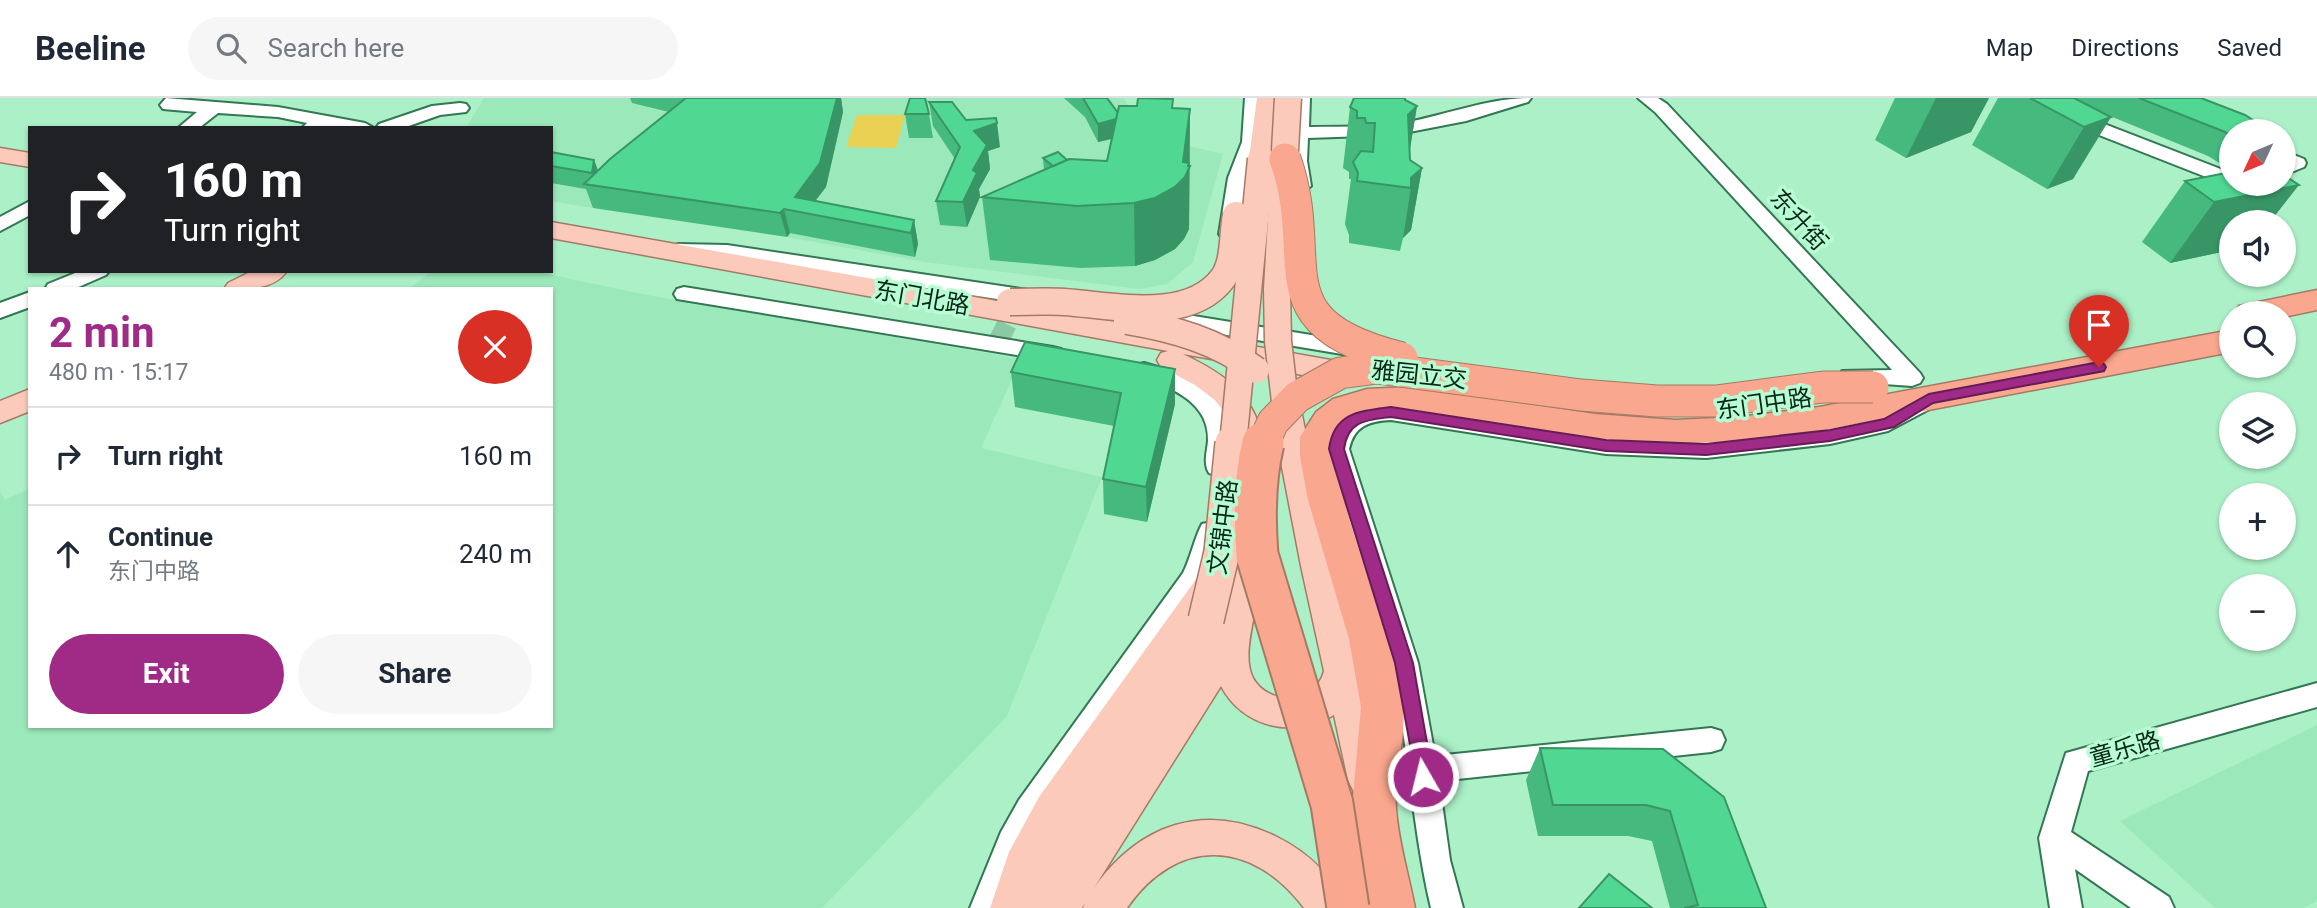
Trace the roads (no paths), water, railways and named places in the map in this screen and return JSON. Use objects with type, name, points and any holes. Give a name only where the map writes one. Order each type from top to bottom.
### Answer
[{"type":"highway","points":[[1282,150],[1298,212],[1300,281],[1308,302],[1321,320],[1342,336],[1376,351],[1540,389]]},
{"type":"highway","points":[[2296,304],[2317,300]]},
{"type":"highway","name":"东门中路","points":[[1411,398],[1595,426],[1675,432],[1739,429],[1793,422],[1921,388],[2219,320]]},
{"type":"highway","points":[[2296,328],[2317,324]]},
{"type":"highway","name":"东门中路","points":[[1873,387],[1921,388],[2219,343]]},
{"type":"highway","name":"雅园立交","points":[[1381,904],[1332,804],[1263,582],[1248,516],[1265,435],[1273,422],[1297,397],[1328,378],[1352,370],[1377,368],[1618,399],[1740,399],[1823,387],[1873,387]]},
{"type":"highway","name":"雅园立交","points":[[1374,808],[1382,707],[1369,639],[1326,500],[1318,456],[1318,437],[1328,421],[1345,407],[1367,401],[1411,398]]},
{"type":"highway","name":"文锦中路","points":[[1374,808],[1381,904]]},
{"type":"main road","name":"文锦中路","points":[[1268,98],[1282,150],[1277,313],[1286,410],[1317,566],[1374,808]]},
{"type":"main road","name":"文锦中路","points":[[1032,908],[1058,858],[1183,664],[1222,618],[1213,599],[1288,98]]},
{"type":"main road","points":[[0,134],[28,139]]},
{"type":"main road","points":[[1016,299],[1149,307],[1186,303],[1203,296],[1223,277],[1238,208],[1282,150]]},
{"type":"main road","points":[[0,155],[28,160]]},
{"type":"main road","name":"东门北路","points":[[553,230],[1293,365]]},
{"type":"main road","name":"东门北路","points":[[553,252],[1248,373]]},
{"type":"main road","points":[[241,287],[270,273]]},
{"type":"main road","points":[[262,287],[290,273]]},
{"type":"main road","points":[[852,285],[906,284],[1016,299],[1148,324],[1206,340],[1236,355],[1260,374],[1279,396],[1286,410]]},
{"type":"main road","points":[[1060,908],[1214,668],[1222,618],[1241,553],[1248,516],[1246,432],[1239,410],[1218,387],[1171,360]]},
{"type":"main road","name":"东门中路","points":[[1293,365],[1623,413],[1725,413],[1873,387]]},
{"type":"main road","name":"东门中路","points":[[1248,373],[1411,398]]},
{"type":"main road","points":[[0,402],[28,388]]},
{"type":"main road","points":[[0,413],[28,400]]},
{"type":"main road","points":[[1010,908],[1036,837],[1226,563],[1248,516]]},
{"type":"main road","points":[[1222,618],[1235,677],[1242,691],[1255,702],[1292,714],[1308,712],[1319,706],[1338,687],[1342,668]]},
{"type":"main road","points":[[1103,908],[1116,886],[1135,865],[1155,851],[1181,840],[1207,836],[1235,839],[1265,850],[1289,865],[1310,884],[1326,908]]},
{"type":"main road","points":[[1042,908],[1058,858]]},
{"type":"street","points":[[175,98],[169,105],[278,112],[316,124],[340,126]]},
{"type":"street","points":[[1188,322],[1212,311],[1219,299],[1237,178],[1251,142],[1254,98]]},
{"type":"street","points":[[1282,150],[1301,98]]},
{"type":"street","points":[[1282,150],[1460,117],[1522,98]]},
{"type":"street","name":"东升街","points":[[1647,98],[1661,108],[1921,388]]},
{"type":"street","points":[[2021,98],[2219,175]]},
{"type":"street","points":[[391,126],[463,103]]},
{"type":"street","points":[[449,126],[463,103]]},
{"type":"street","points":[[190,126],[214,108]]},
{"type":"street","points":[[1282,150],[1298,161],[1307,212],[1310,326],[1331,345]]},
{"type":"street","points":[[0,225],[28,208]]},
{"type":"street","points":[[660,250],[727,251],[1016,299],[1188,322],[1563,383],[1642,392],[1712,392],[1819,375],[1921,388]]},
{"type":"street","points":[[60,287],[94,273]]},
{"type":"street","points":[[684,294],[1072,357]]},
{"type":"street","points":[[0,311],[28,300]]},
{"type":"street","points":[[986,908],[1012,842],[1030,810],[1193,579],[1205,555],[1211,533],[1219,441],[1217,422],[1197,395],[1181,385],[1159,375],[1121,365]]},
{"type":"street","points":[[1447,908],[1435,860],[1404,663],[1337,449],[1338,435],[1346,424],[1374,412],[1399,413],[1606,446],[1706,450],[1830,436],[1888,423],[1921,388]]},
{"type":"street","name":"童乐路","points":[[2066,908],[2054,838],[2076,762],[2317,695]]},
{"type":"street","points":[[1422,770],[1711,740]]},
{"type":"street","points":[[2054,838],[2158,908]]},
{"type":"tunnel","points":[[998,342],[1019,299]]}]
